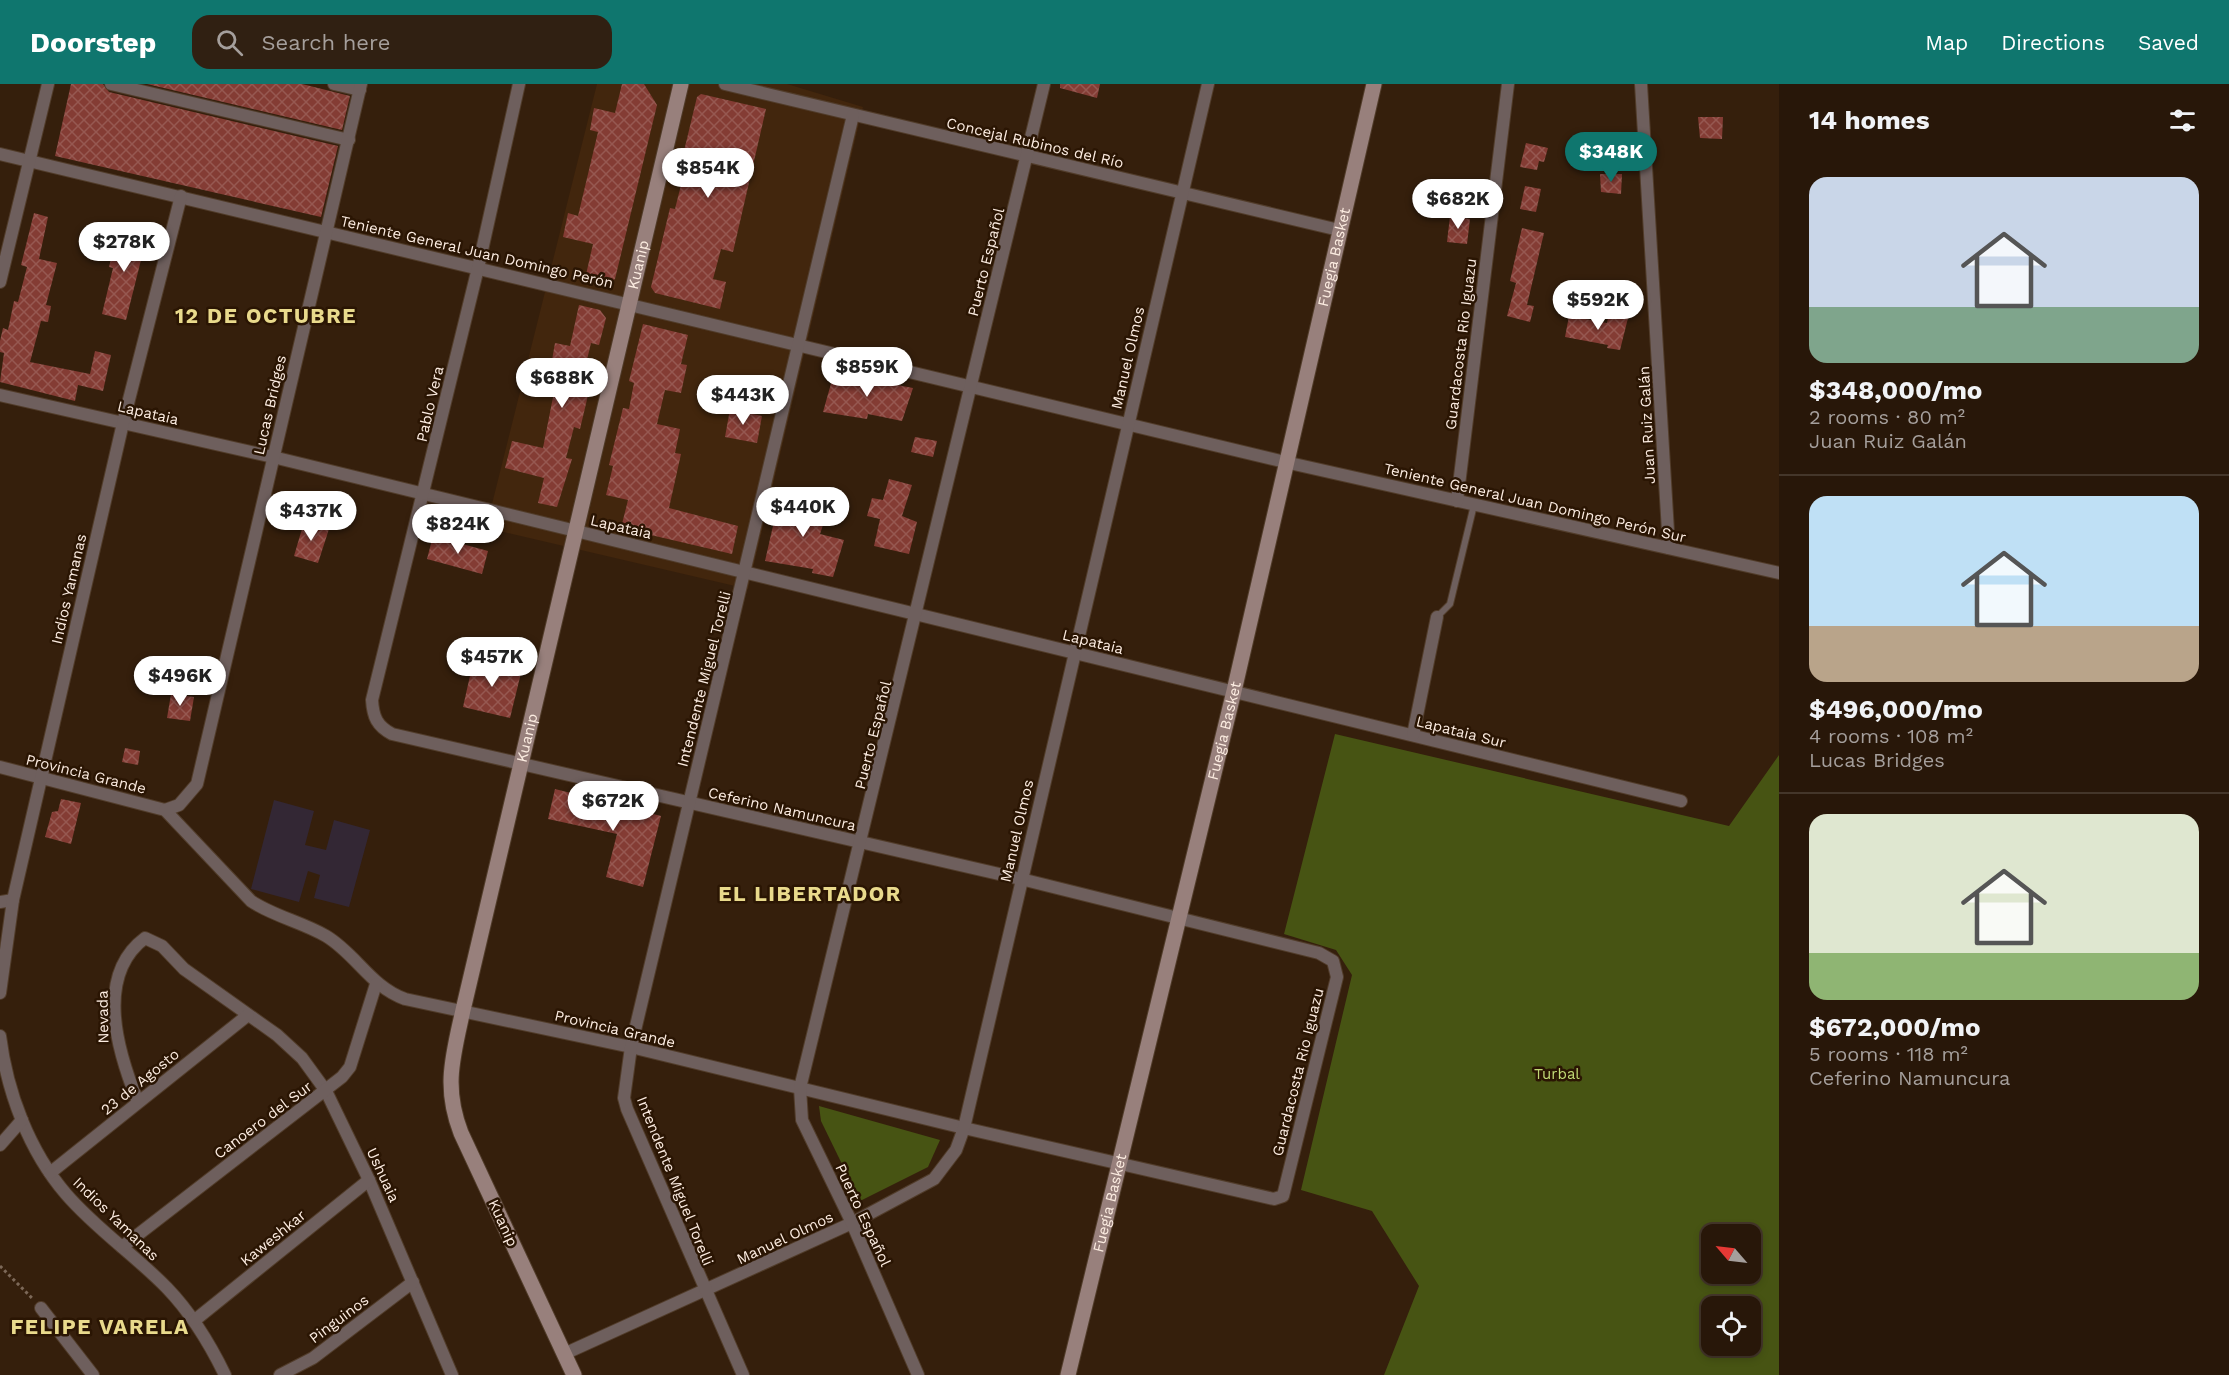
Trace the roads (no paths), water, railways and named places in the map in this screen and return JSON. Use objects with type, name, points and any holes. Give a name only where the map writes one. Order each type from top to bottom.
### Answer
[{"type":"main road","name":"Kuanip","points":[[574,1375],[460,1133],[452,1108],[450,1075],[463,1010],[681,84]]},
{"type":"main road","name":"Fuegia Basket","points":[[1068,1375],[1234,691],[1374,84]]},
{"type":"street","points":[[0,282],[31,162],[48,84]]},
{"type":"street","points":[[111,84],[349,140]]},
{"type":"street","points":[[334,84],[361,87]]},
{"type":"street","name":"Pablo Vera","points":[[380,728],[373,715],[372,700],[478,268],[519,84]]},
{"type":"street","name":"Concejal Rubinos del Río","points":[[725,84],[1339,230]]},
{"type":"street","name":"Puerto Español","points":[[918,1375],[852,1223],[802,1120],[800,1088],[862,843],[1044,84]]},
{"type":"street","name":"Manuel Olmos","points":[[564,1354],[852,1223],[934,1179],[951,1158],[964,1128],[1208,84]]},
{"type":"street","name":"Guardacosta Rio Iguazu","points":[[1457,501],[1508,84]]},
{"type":"street","name":"Juan Ruiz Galán","points":[[1641,84],[1669,548]]},
{"type":"street","name":"Lucas Bridges","points":[[165,810],[179,805],[191,794],[197,784],[361,87]]},
{"type":"street","name":"Intendente Miguel Torelli","points":[[743,1375],[627,1110],[624,1098],[631,1047],[801,344],[853,115]]},
{"type":"street","name":"Teniente General Juan Domingo Perón","points":[[0,154],[801,344],[1285,462]]},
{"type":"street","name":"Indios Yamanas","points":[[0,993],[6,901],[41,778],[123,423],[181,196]]},
{"type":"street","name":"Lapataia","points":[[0,395],[273,457],[1234,691]]},
{"type":"street","name":"Teniente General Juan Domingo Perón Sur","points":[[1285,462],[1779,573]]},
{"type":"street","points":[[1413,735],[1437,617]]},
{"type":"street","name":"Lapataia Sur","points":[[1234,691],[1681,801]]},
{"type":"street","name":"Ceferino Namuncura","points":[[380,728],[392,734],[1021,879],[1319,953]]},
{"type":"street","name":"Provincia Grande","points":[[0,767],[165,810],[251,901],[327,937],[346,952],[376,984],[405,999],[631,1047],[1120,1165],[1274,1199]]},
{"type":"street","name":"Ushuaia","points":[[145,938],[162,946],[184,969],[277,1035],[302,1058],[326,1091],[369,1180],[452,1375]]},
{"type":"street","name":"Nevada","points":[[138,1102],[117,1042],[115,1016],[118,983],[123,965],[133,947],[145,938]]},
{"type":"street","name":"Guardacosta Rio Iguazu","points":[[1274,1199],[1283,1196],[1337,977],[1333,962],[1319,953]]},
{"type":"street","name":"Canoero del Sur","points":[[122,1247],[326,1091],[350,1067],[376,984]]},
{"type":"street","name":"23 de Agosto","points":[[50,1173],[248,1015]]},
{"type":"street","name":"Indios Yamanas","points":[[0,1036],[3,1055],[22,1120],[50,1173],[80,1209],[166,1287],[195,1320],[225,1375]]},
{"type":"street","points":[[0,1145],[22,1120]]},
{"type":"street","name":"Kaweshkar","points":[[195,1320],[369,1180]]},
{"type":"street","name":"Pinguinos","points":[[280,1375],[313,1358],[413,1282]]},
{"type":"street","points":[[41,1308],[93,1375]]},
{"type":"lane","points":[[1437,617],[1450,604],[1474,505]]},
{"type":"district","name":"12 DE OCTUBRE","points":[[266,315]]},
{"type":"district","name":"EL LIBERTADOR","points":[[810,893]]},
{"type":"district","name":"FELIPE VARELA","points":[[100,1326]]},
{"type":"park label","name":"Turbal","points":[[1557,1074]]}]
